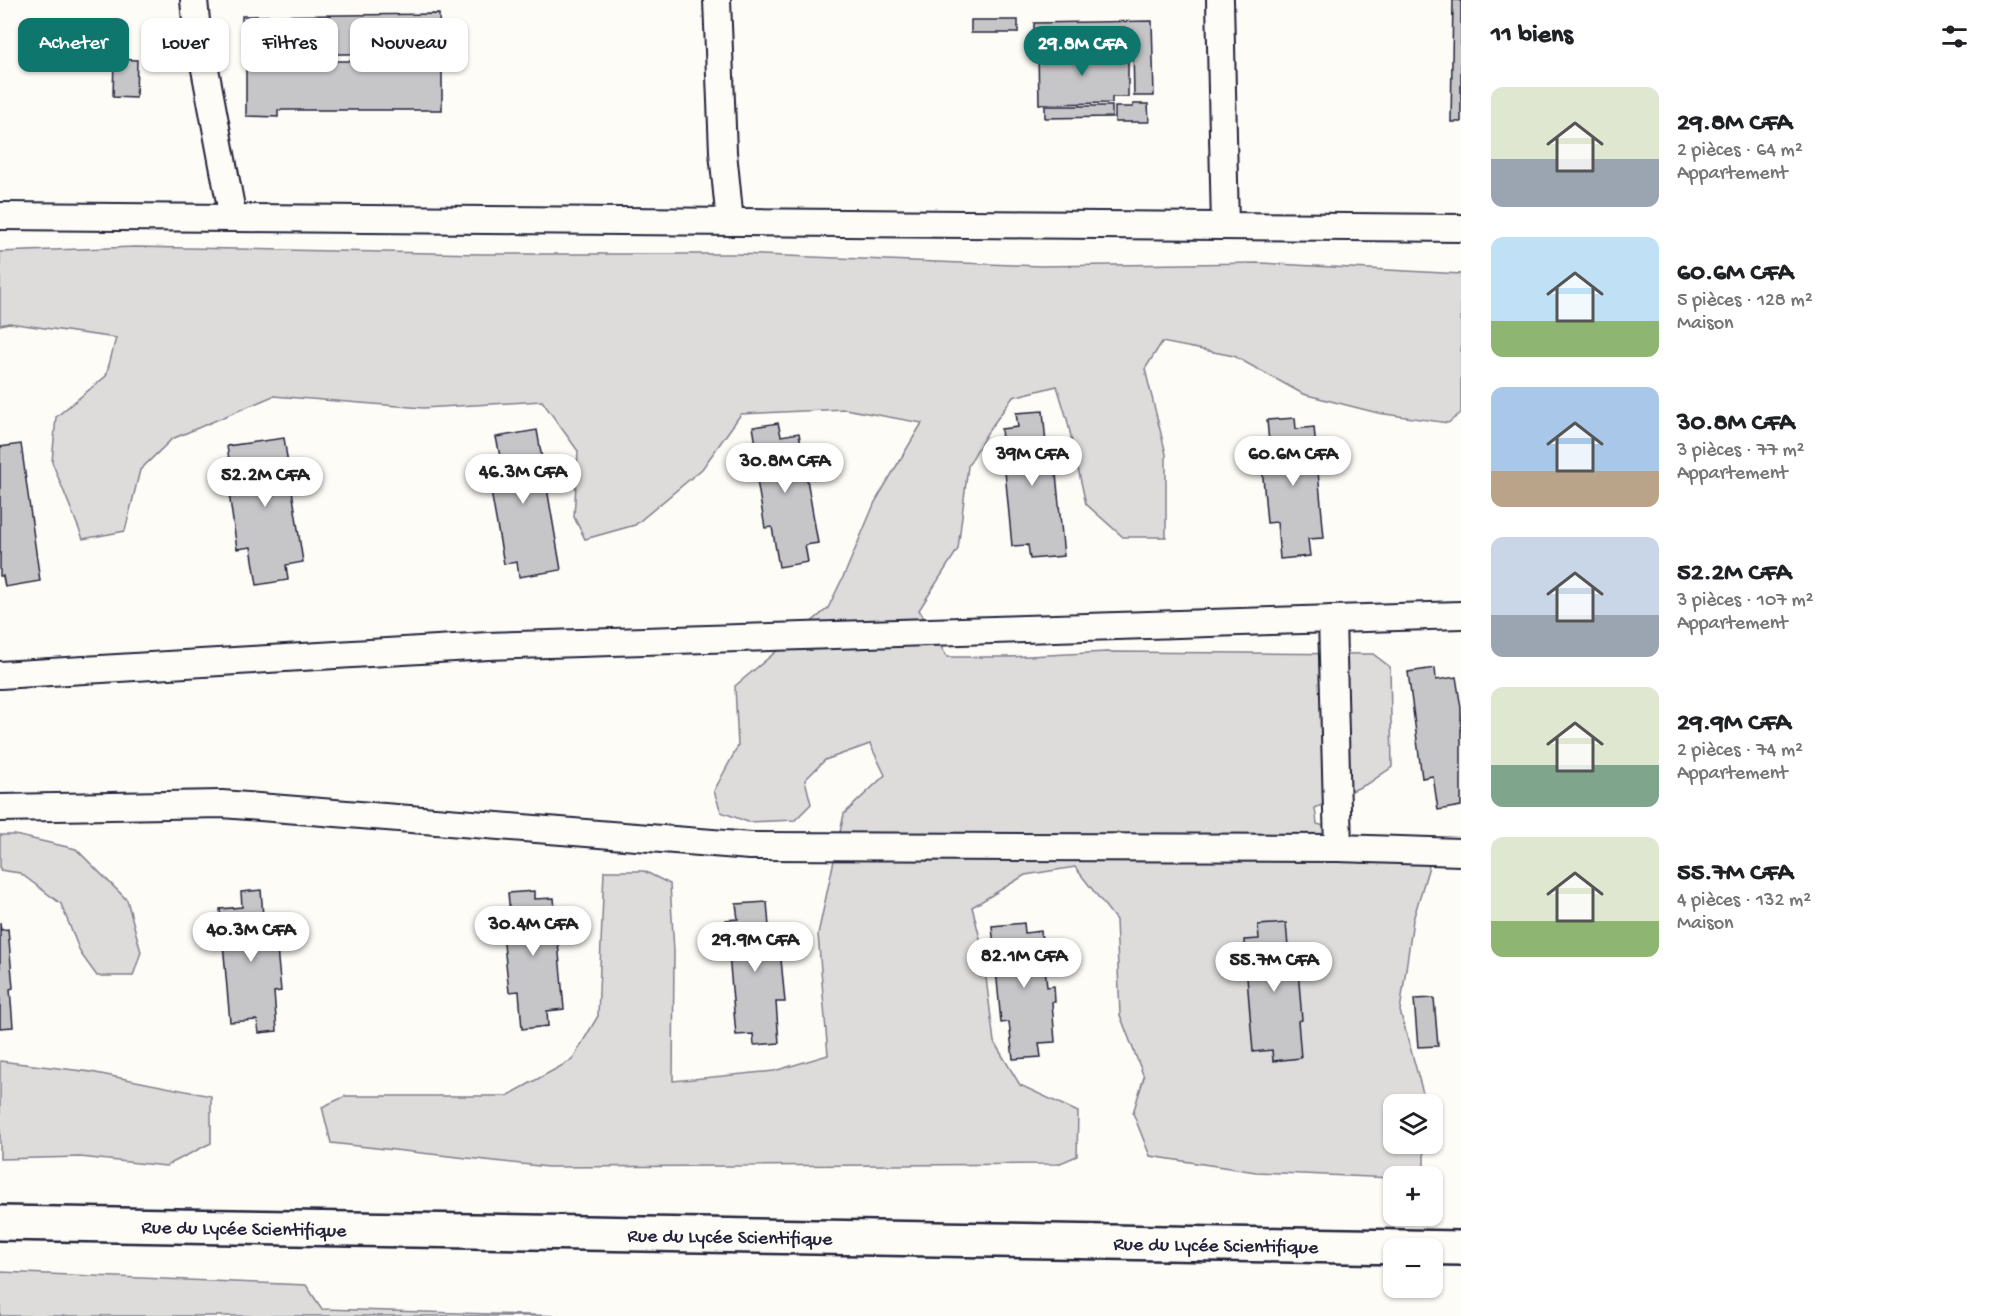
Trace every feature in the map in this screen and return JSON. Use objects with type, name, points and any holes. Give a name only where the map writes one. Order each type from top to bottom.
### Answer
[{"type":"street","points":[[194,0],[233,218]]},
{"type":"street","points":[[717,0],[723,152],[730,222]]},
{"type":"street","points":[[1220,0],[1225,226]]},
{"type":"street","points":[[0,216],[1461,228]]},
{"type":"street","points":[[0,675],[488,646],[1461,615]]},
{"type":"street","points":[[1332,619],[1338,848]]},
{"type":"street","points":[[0,808],[222,804],[750,846],[1338,848],[1461,852]]},
{"type":"street","name":"Rue du Lycée Scientifique","points":[[0,1223],[1461,1248]]},
{"type":"shaded area","points":[[135,247],[481,254],[738,254],[1040,266],[1260,263],[1461,274],[1461,413],[1448,423],[1378,413],[1303,394],[1234,356],[1162,342],[1145,369],[1166,454],[1166,537],[1123,537],[1086,504],[1067,419],[1057,386],[1013,397],[987,433],[968,466],[958,549],[919,610],[947,657],[1009,657],[1107,652],[1373,654],[1390,667],[1392,767],[1369,783],[1315,808],[1317,824],[1432,856],[1413,920],[1400,1011],[1423,1094],[1383,1094],[1383,1154],[1424,1154],[1424,1166],[1383,1166],[1383,1178],[1256,1172],[1150,1156],[1133,1113],[1144,1077],[1120,1015],[1116,920],[1075,867],[1025,875],[972,907],[982,946],[994,1042],[1020,1085],[1078,1112],[1077,1156],[1058,1164],[548,1167],[331,1143],[322,1107],[346,1096],[507,1096],[572,1060],[598,1016],[604,871],[644,871],[670,884],[674,952],[673,1081],[774,1071],[828,1055],[818,934],[844,814],[885,775],[870,744],[825,760],[805,780],[811,804],[795,820],[748,822],[721,812],[714,791],[738,746],[735,686],[828,608],[875,502],[922,423],[845,409],[741,414],[702,469],[635,525],[585,539],[574,517],[578,451],[542,401],[423,408],[273,396],[172,439],[140,470],[125,531],[83,539],[52,462],[56,417],[106,376],[116,338],[9,323],[0,325],[0,252]]},
{"type":"shaded area","points":[[0,835],[15,835],[76,849],[127,900],[141,952],[133,976],[97,976],[81,954],[61,904],[20,873],[0,870]]},
{"type":"shaded area","points":[[0,1061],[91,1072],[211,1096],[211,1143],[166,1166],[80,1157],[0,1159]]},
{"type":"shaded area","points":[[0,1272],[306,1285],[322,1309],[563,1316],[0,1316]]},
{"type":"building","points":[[1453,0],[1461,0],[1461,122],[1451,122]]},
{"type":"building","points":[[439,14],[439,18],[350,18],[350,54],[338,54],[338,18],[242,18],[242,16]]},
{"type":"building","points":[[971,20],[1018,20],[1018,33],[971,33]]},
{"type":"building","points":[[1152,21],[1154,96],[1134,96],[1133,46],[1034,46],[1034,23]]},
{"type":"building","points":[[1128,51],[1128,97],[1112,97],[1112,103],[1039,104],[1038,52]]},
{"type":"building","points":[[129,60],[137,60],[136,98],[113,97],[114,72],[129,72]]},
{"type":"building","points":[[338,61],[350,61],[350,72],[442,72],[442,110],[278,110],[278,117],[246,116],[246,72],[338,72]]},
{"type":"building","points":[[1133,104],[1148,104],[1149,122],[1115,122],[1115,107],[1133,107]]},
{"type":"building","points":[[1045,106],[1112,106],[1112,117],[1045,118]]},
{"type":"building","points":[[1043,411],[1046,444],[1053,443],[1064,556],[1030,559],[1028,545],[1012,546],[1001,429],[1018,427],[1016,413]]},
{"type":"building","points":[[1295,418],[1296,429],[1314,427],[1324,538],[1308,539],[1310,556],[1280,559],[1277,522],[1267,523],[1261,454],[1270,454],[1267,420]]},
{"type":"building","points":[[778,423],[781,436],[799,433],[818,543],[805,545],[808,562],[779,567],[772,527],[765,528],[755,468],[760,467],[753,427]]},
{"type":"building","points":[[537,430],[561,570],[519,577],[517,562],[504,564],[485,458],[500,456],[496,437]]},
{"type":"building","points":[[284,438],[303,562],[286,565],[288,580],[257,585],[251,547],[237,549],[228,486],[233,485],[227,446]]},
{"type":"building","points":[[21,444],[40,581],[5,587],[3,576],[0,576],[0,447]]},
{"type":"building","points":[[1435,668],[1436,680],[1456,677],[1461,708],[1461,806],[1438,810],[1433,776],[1422,778],[1408,672]]},
{"type":"building","points":[[261,890],[264,929],[275,928],[281,991],[274,992],[277,1031],[259,1033],[257,1020],[230,1022],[220,909],[242,907],[241,892]]},
{"type":"building","points":[[534,891],[534,899],[554,898],[564,1009],[547,1011],[548,1026],[522,1029],[519,991],[509,992],[502,925],[511,924],[508,893]]},
{"type":"building","points":[[767,902],[770,939],[779,938],[785,1002],[776,1002],[779,1043],[754,1045],[753,1034],[736,1035],[726,920],[738,919],[736,904]]},
{"type":"building","points":[[0,922],[1,930],[8,929],[13,988],[10,989],[13,1027],[0,1028]]},
{"type":"building","points":[[1024,923],[1025,933],[1041,931],[1047,987],[1054,986],[1055,1002],[1052,1002],[1055,1042],[1039,1043],[1041,1057],[1013,1059],[1009,1022],[1001,1023],[992,926]]},
{"type":"building","points":[[1286,923],[1289,959],[1297,958],[1302,1020],[1298,1021],[1301,1058],[1273,1061],[1272,1050],[1253,1052],[1244,940],[1259,939],[1258,925]]},
{"type":"building","points":[[1434,998],[1438,1046],[1418,1047],[1414,999]]}]
